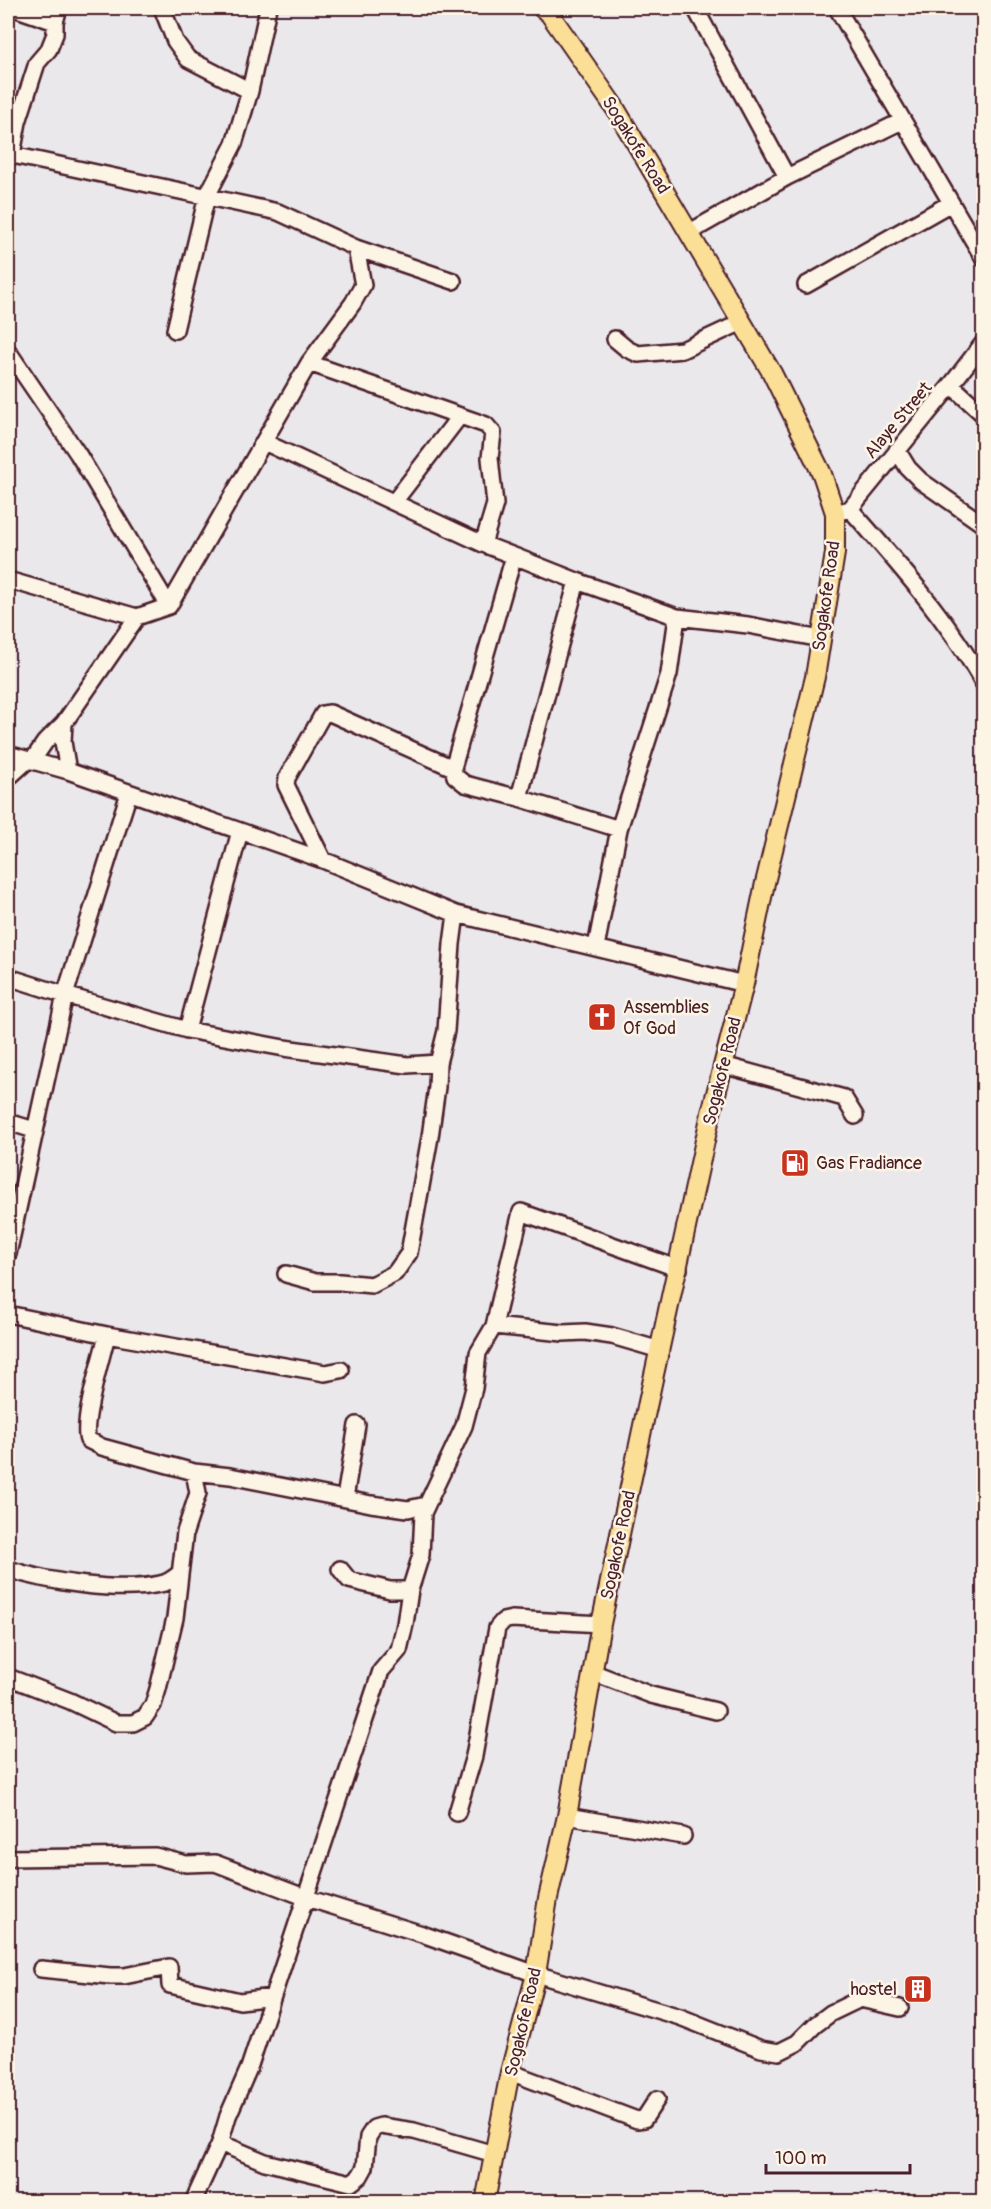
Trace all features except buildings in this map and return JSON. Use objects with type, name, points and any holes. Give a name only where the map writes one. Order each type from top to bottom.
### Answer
[{"type":"main road","name":"Sogakofe Road","points":[[484,2202],[510,2072],[536,1974],[548,1898],[567,1816],[601,1624],[711,1113],[744,984],[765,883],[815,677],[843,511],[772,373],[690,232],[615,108],[550,9]]},
{"type":"street","points":[[14,8],[57,15],[55,34],[49,49],[37,63],[10,154],[278,212],[356,248],[453,281]]},
{"type":"street","points":[[162,8],[175,41],[188,59],[250,91]]},
{"type":"street","points":[[175,330],[207,195],[234,144],[250,91],[268,8]]},
{"type":"street","points":[[695,8],[787,177]]},
{"type":"street","points":[[837,8],[984,259]]},
{"type":"street","points":[[690,232],[787,177],[902,121]]},
{"type":"street","points":[[806,285],[951,203]]},
{"type":"street","points":[[8,580],[137,617],[169,606],[309,363],[353,303],[363,285],[356,248]]},
{"type":"street","points":[[615,339],[627,349],[638,354],[682,350],[742,322]]},
{"type":"street","name":"Alaye Street","points":[[843,511],[897,450],[984,342]]},
{"type":"street","points":[[8,351],[78,454],[169,606]]},
{"type":"street","points":[[309,363],[486,425],[493,433],[490,458],[495,504],[483,544]]},
{"type":"street","points":[[951,385],[984,415]]},
{"type":"street","points":[[394,502],[459,417]]},
{"type":"street","points":[[264,442],[483,544],[577,581],[677,616],[748,625],[821,639]]},
{"type":"street","points":[[897,450],[908,468],[921,481],[984,525]]},
{"type":"street","points":[[843,511],[887,551],[971,661],[984,684]]},
{"type":"street","points":[[514,556],[453,768],[455,776],[465,783],[619,829]]},
{"type":"street","points":[[519,798],[577,581]]},
{"type":"street","points":[[596,947],[619,829],[669,674],[677,616]]},
{"type":"street","points":[[8,778],[30,760],[64,723],[137,617]]},
{"type":"street","points":[[323,860],[286,785],[292,769],[323,714],[330,713],[453,768]]},
{"type":"street","points":[[64,723],[63,742],[68,771]]},
{"type":"street","points":[[8,754],[68,771],[323,860],[456,914],[744,984]]},
{"type":"street","points":[[8,1254],[65,996],[129,793]]},
{"type":"street","points":[[187,1030],[240,831]]},
{"type":"street","points":[[286,1274],[315,1282],[372,1285],[395,1273],[409,1253],[437,1087],[438,1063],[446,1030],[456,914]]},
{"type":"street","points":[[8,977],[65,996],[187,1030],[284,1048],[407,1065],[438,1063]]},
{"type":"street","points":[[723,1065],[844,1098],[855,1116]]},
{"type":"street","points":[[8,1122],[34,1130]]},
{"type":"street","points":[[193,2202],[220,2143],[228,2116],[249,2068],[381,1671],[399,1650],[410,1590],[421,1555],[423,1513],[464,1426],[474,1388],[478,1353],[494,1326],[521,1212],[678,1269]]},
{"type":"street","points":[[8,1314],[107,1335],[325,1373],[341,1370]]},
{"type":"street","points":[[494,1326],[563,1333],[594,1333],[660,1350]]},
{"type":"street","points":[[107,1335],[91,1404],[86,1434],[88,1440],[102,1447],[194,1472],[230,1476],[408,1509],[426,1505]]},
{"type":"street","points":[[345,1498],[357,1425]]},
{"type":"street","points":[[8,1677],[70,1701],[116,1723],[133,1723],[145,1717],[153,1705],[169,1647],[185,1532],[198,1493],[194,1472]]},
{"type":"street","points":[[198,1493],[230,1476]]},
{"type":"street","points":[[8,1569],[21,1574],[95,1586],[161,1584],[180,1573]]},
{"type":"street","points":[[340,1569],[349,1580],[390,1590],[410,1590]]},
{"type":"street","points":[[457,1813],[474,1756],[497,1628],[503,1622],[512,1619],[601,1624]]},
{"type":"street","points":[[592,1672],[651,1695],[716,1712]]},
{"type":"street","points":[[567,1816],[683,1836]]},
{"type":"street","points":[[8,1858],[155,1856],[186,1864],[215,1863],[307,1898],[422,1934],[536,1974],[680,2017],[761,2049],[779,2052],[797,2043],[815,2025],[860,1999],[900,2008]]},
{"type":"street","points":[[42,1969],[124,1976],[170,1967],[170,1985],[240,2001],[272,1997]]},
{"type":"street","points":[[510,2072],[637,2120],[644,2119],[657,2098]]},
{"type":"street","points":[[220,2143],[265,2162],[351,2183],[360,2176],[365,2167],[368,2137],[374,2128],[381,2126],[414,2131],[494,2154]]},
{"type":"place","name":"Assemblies Of God","points":[[602,1017]]},
{"type":"place","name":"Gas Fradiance","points":[[795,1163]]},
{"type":"place","name":"hostel","points":[[918,1989]]}]
